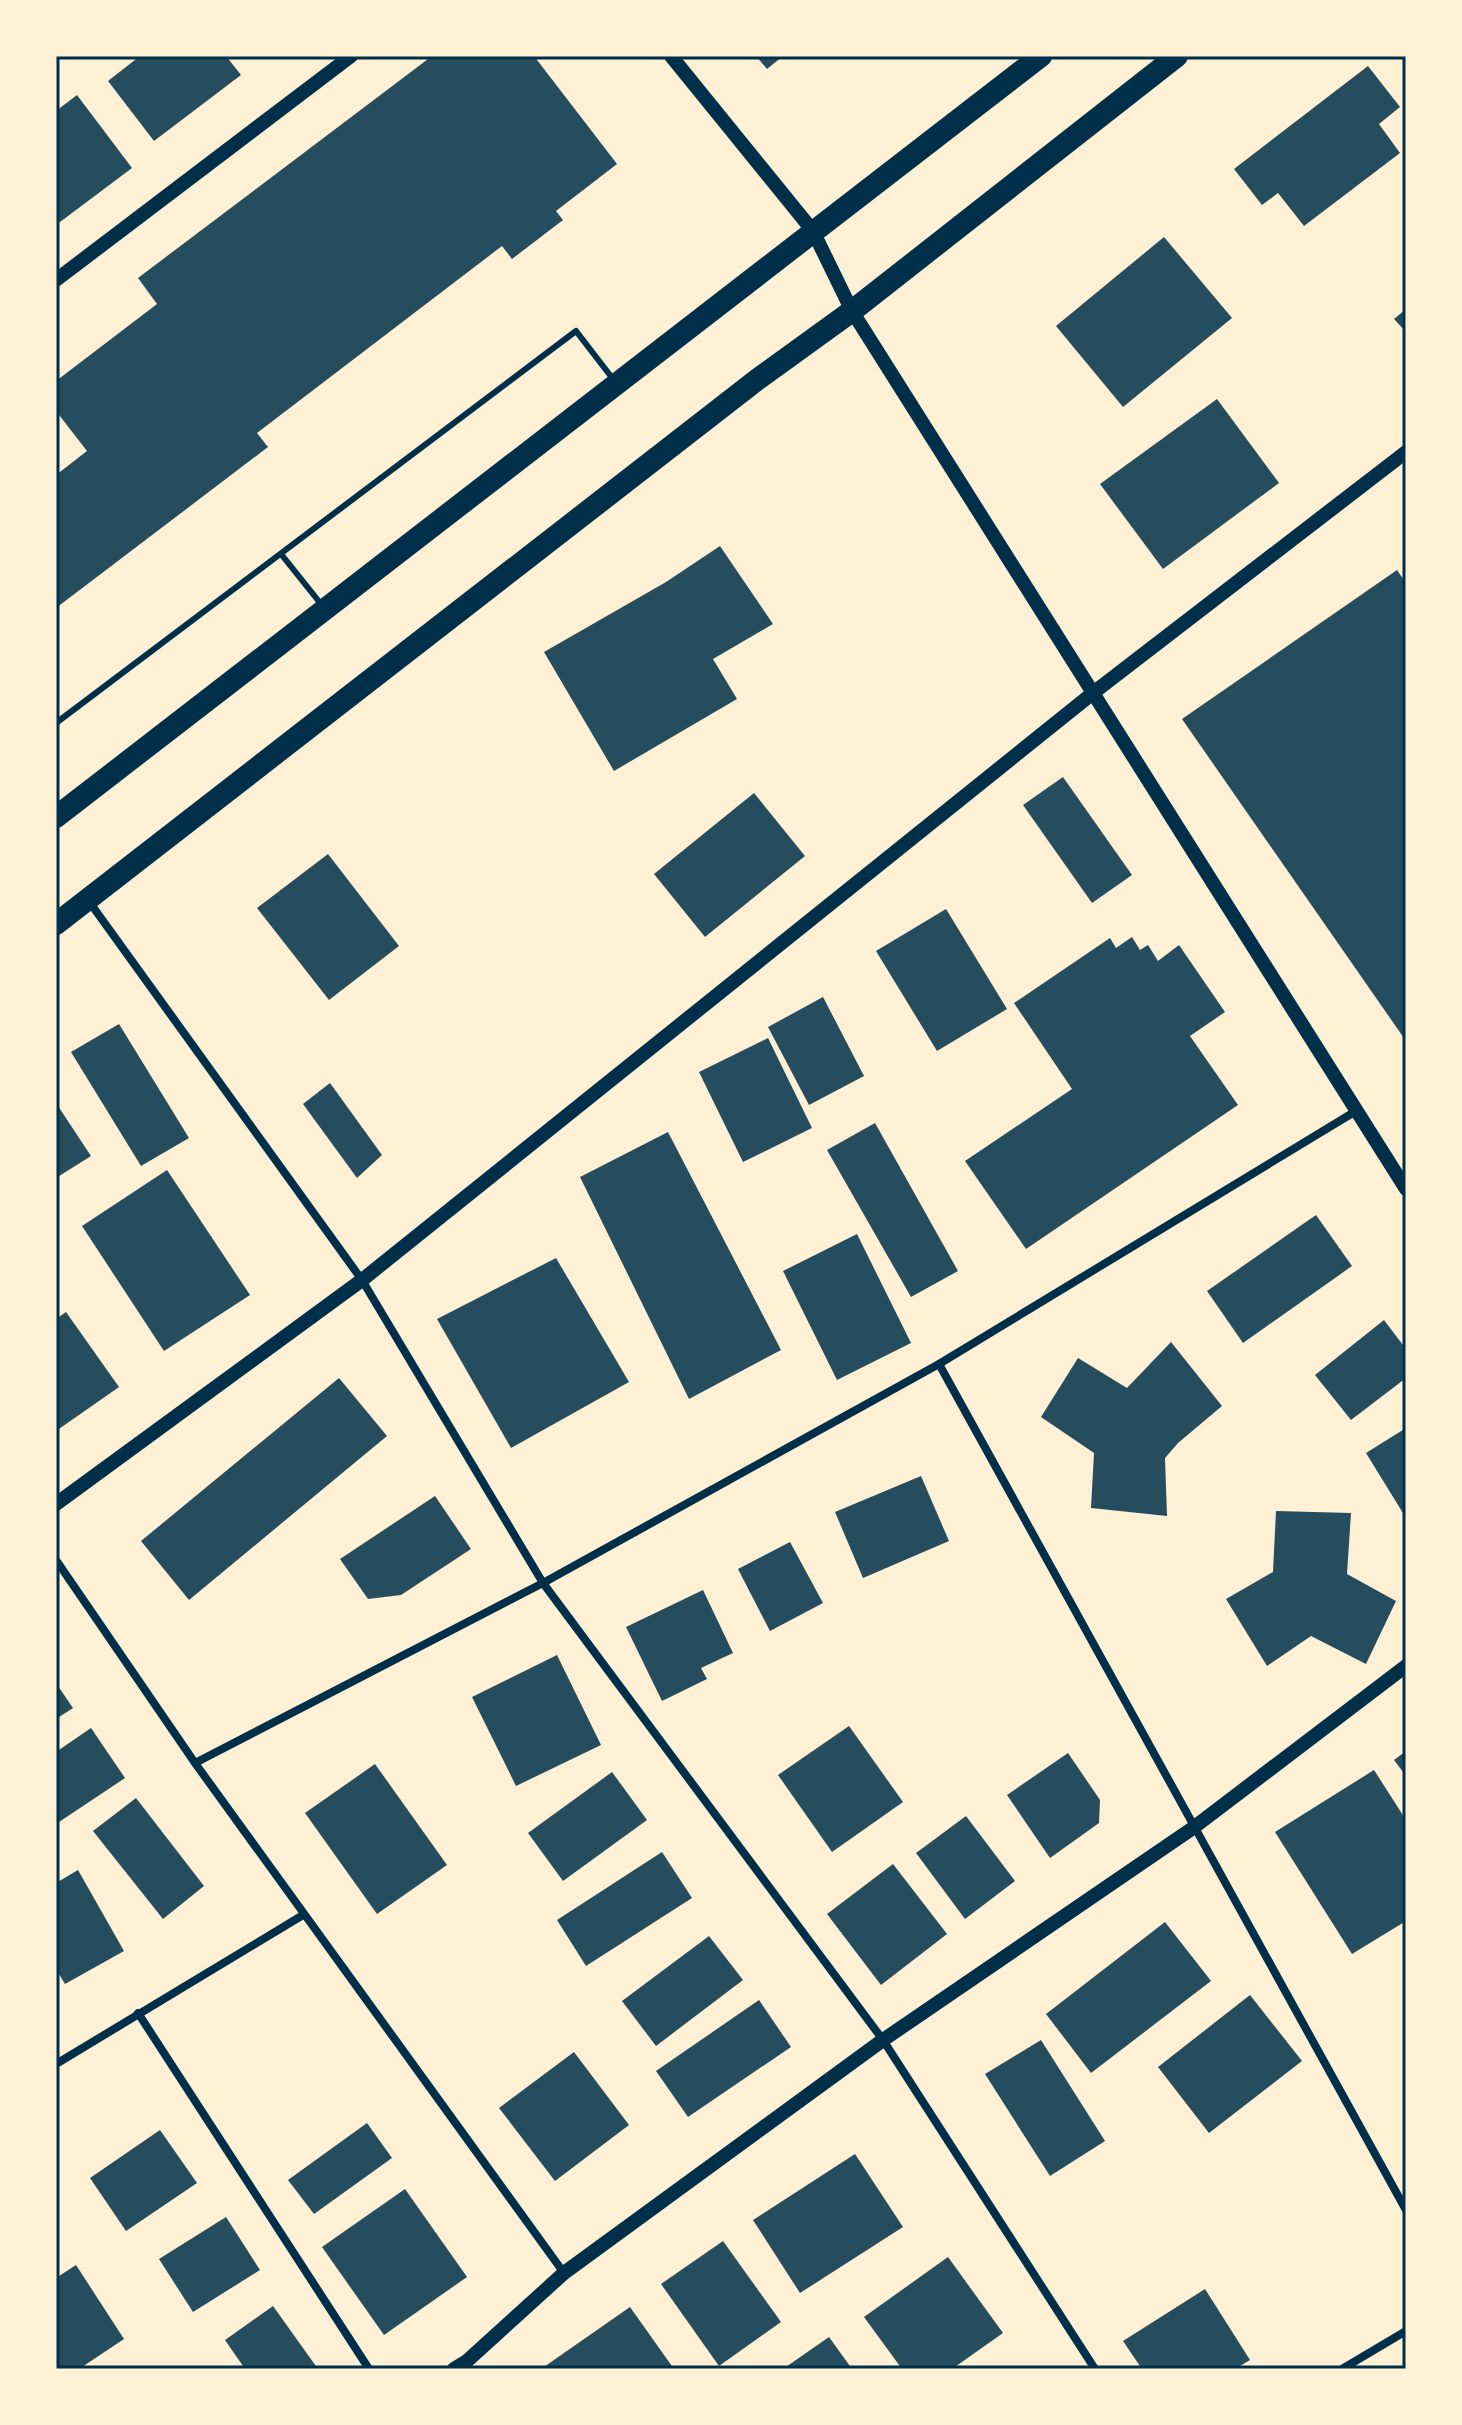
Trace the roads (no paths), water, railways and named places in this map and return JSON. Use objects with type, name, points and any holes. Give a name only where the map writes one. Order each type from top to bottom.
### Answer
[{"type":"highway","points":[[56,817],[1041,56]]},
{"type":"highway","points":[[56,924],[767,372],[852,311],[1177,56]]},
{"type":"street","points":[[56,280],[351,56]]},
{"type":"street","points":[[671,56],[813,231],[852,311],[1406,1189]]},
{"type":"street","points":[[56,1504],[362,1280],[1093,693],[1406,452]]},
{"type":"street","points":[[87,900],[362,1280],[543,1583],[883,2040],[1095,2369]]},
{"type":"street","points":[[195,1763],[543,1583],[939,1364],[1356,1111]]},
{"type":"street","points":[[939,1364],[1406,2210]]},
{"type":"street","points":[[56,1560],[303,1915],[564,2273]]},
{"type":"street","points":[[465,2366],[564,2273],[883,2040],[1193,1828],[1406,1666]]},
{"type":"street","points":[[56,2064],[303,1915]]},
{"type":"street","points":[[138,2013],[369,2369]]},
{"type":"street","points":[[1342,2369],[1406,2331]]},
{"type":"lane","points":[[56,723],[576,331],[617,383]]},
{"type":"lane","points":[[281,554],[325,609]]}]
